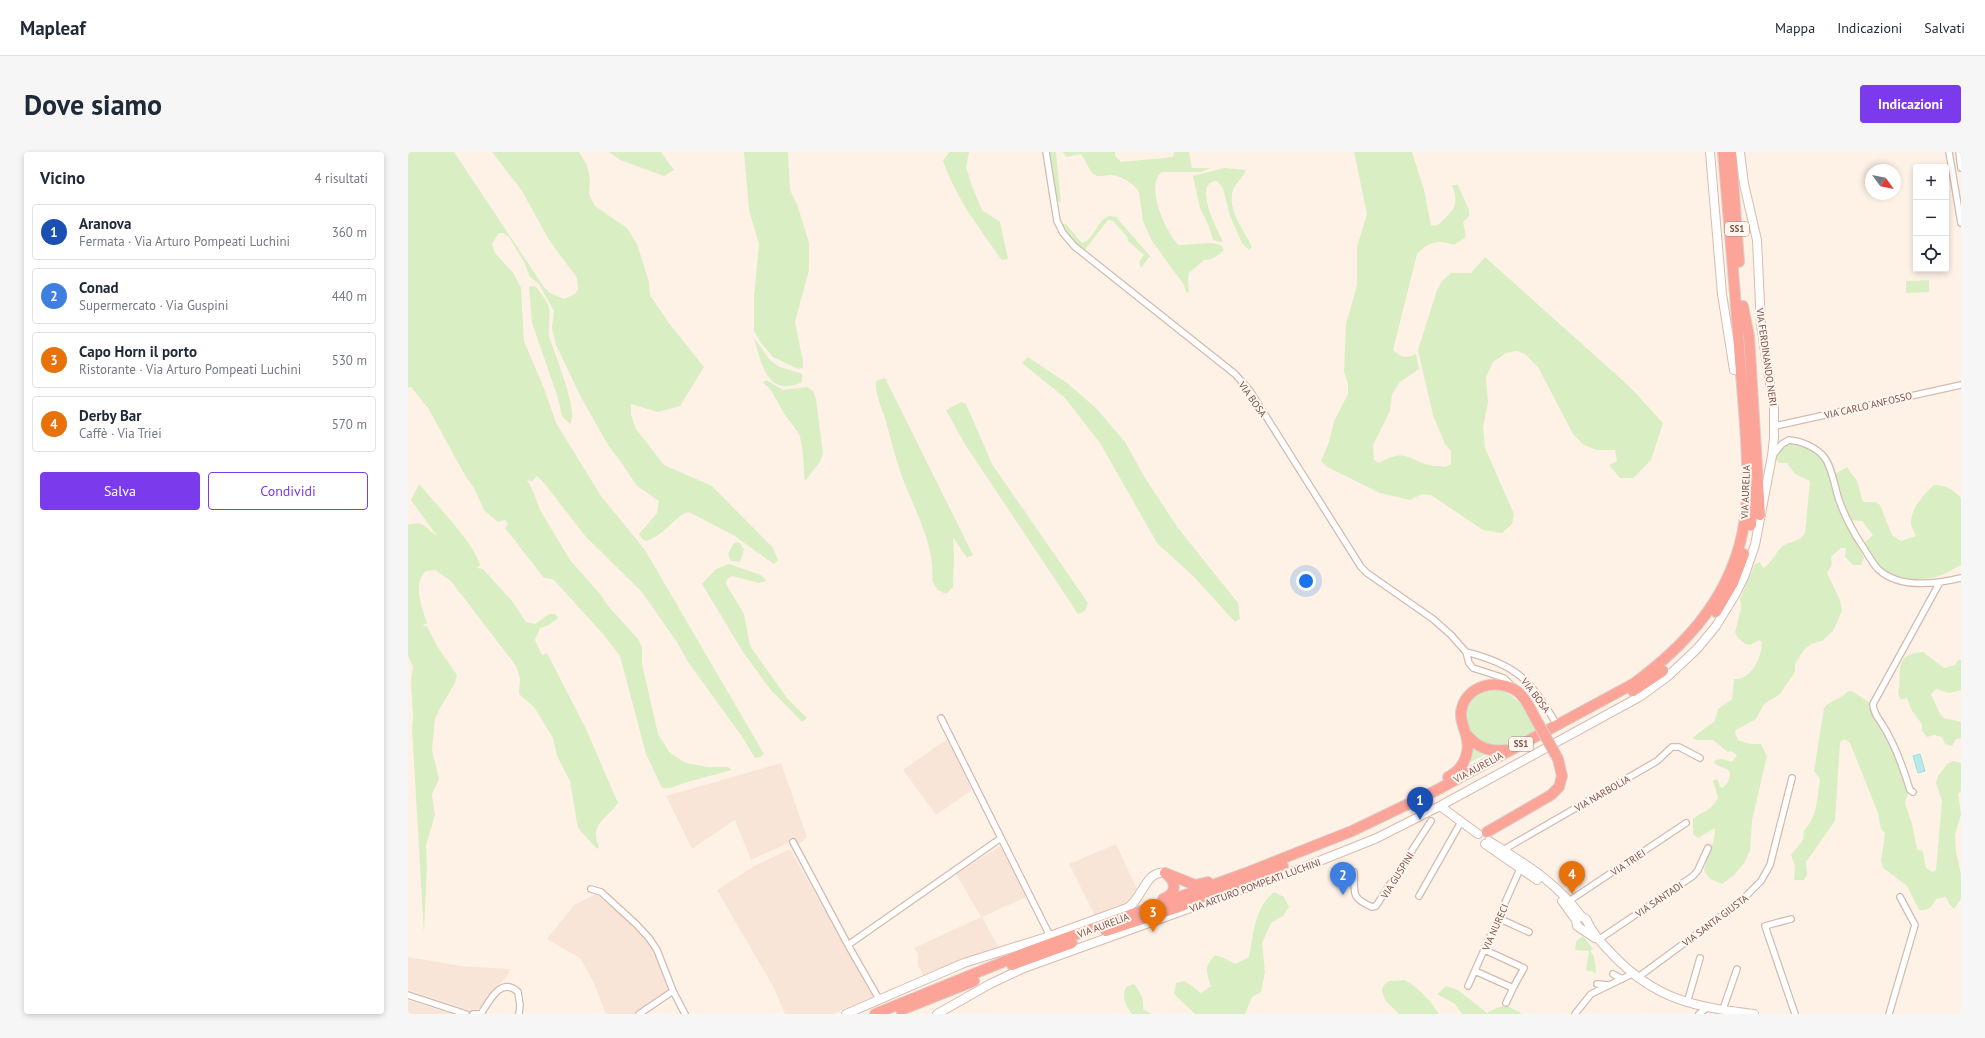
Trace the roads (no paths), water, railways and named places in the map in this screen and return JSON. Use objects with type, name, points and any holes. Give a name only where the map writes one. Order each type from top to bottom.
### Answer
[{"type":"highway","name":"VIA AURELIA","points":[[875,1014],[1030,951],[1246,873],[1371,823],[1633,684],[1660,664],[1692,634],[1712,606],[1731,568],[1740,543],[1745,518],[1747,495],[1747,462],[1723,152]]},
{"type":"highway","name":"VIA AURELIA","points":[[892,1014],[1018,963],[1105,931],[1176,908],[1375,828],[1433,799],[1614,701],[1646,683],[1670,665],[1700,634],[1724,600],[1738,570],[1749,535],[1753,509],[1754,481],[1743,306],[1731,152]]},
{"type":"highway","points":[[1743,306],[1749,336],[1760,515]]},
{"type":"highway","points":[[1734,370],[1743,411]]},
{"type":"highway","points":[[1457,772],[1468,750],[1466,734],[1461,720],[1461,712],[1465,701],[1471,693],[1482,686],[1499,684],[1514,689],[1524,698],[1558,759],[1562,776],[1555,792],[1485,838]]},
{"type":"highway","points":[[1466,734],[1473,742],[1486,750],[1495,751],[1512,749]]},
{"type":"highway","points":[[1300,852],[1485,758],[1512,749]]},
{"type":"highway","points":[[1165,872],[1198,885],[1246,873]]},
{"type":"highway","points":[[1132,914],[1144,906],[1166,898],[1173,893],[1174,882],[1165,872]]},
{"type":"street","name":"VIA BOSA","points":[[1046,152],[1057,222],[1070,241],[1235,374],[1245,384],[1361,567],[1367,574],[1433,619],[1451,635],[1466,652],[1473,668],[1504,678],[1514,689]]},
{"type":"street","points":[[1710,152],[1722,294],[1734,370]]},
{"type":"street","name":"VIA FERDINANDO NERI","points":[[1740,152],[1744,184],[1756,233],[1761,325],[1773,397],[1775,426],[1772,456],[1760,515]]},
{"type":"street","points":[[1949,152],[1961,223]]},
{"type":"street","points":[[1959,152],[1961,168]]},
{"type":"street","name":"VIA CARLO ANFOSSO","points":[[1775,426],[1961,385]]},
{"type":"street","points":[[1772,456],[1782,444],[1788,440],[1804,444],[1816,450],[1827,462],[1839,500],[1850,526],[1876,567],[1883,573],[1896,579],[1915,582],[1940,582],[1961,578]]},
{"type":"street","name":"VIA ARTURO POMPEATI LUCHINI","points":[[938,1014],[986,986],[1024,968],[1318,862],[1378,837],[1440,806],[1641,696],[1678,668],[1706,638],[1734,595],[1752,555],[1760,515]]},
{"type":"street","points":[[1913,792],[1910,790],[1898,755],[1887,731],[1874,712],[1873,704],[1940,582]]},
{"type":"street","name":"VIA BOSA","points":[[1466,652],[1498,662],[1522,676],[1537,693],[1557,725]]},
{"type":"street","points":[[941,718],[1050,936]]},
{"type":"street","name":"VIA NARBOLIA","points":[[1503,850],[1657,761],[1673,747],[1678,747],[1700,758]]},
{"type":"street","name":"VIA SANTA GIUSTA","points":[[1575,1014],[1590,994],[1622,979],[1635,976],[1740,902],[1761,881],[1770,865],[1792,778]]},
{"type":"street","points":[[1440,806],[1542,877],[1569,900],[1579,918]]},
{"type":"street","name":"VIA GUSPINI","points":[[1354,872],[1355,897],[1358,901],[1372,907],[1376,906],[1430,821]]},
{"type":"street","points":[[1419,896],[1461,822]]},
{"type":"street","name":"VIA TRIEI","points":[[1569,900],[1686,823]]},
{"type":"street","points":[[848,945],[1001,838]]},
{"type":"street","points":[[1485,838],[1520,869],[1555,894],[1579,918],[1586,918],[1585,926],[1635,976],[1668,996],[1687,1003],[1744,1014],[1754,1014]]},
{"type":"street","points":[[793,842],[848,945],[879,999]]},
{"type":"street","name":"VIA SANTADI","points":[[1598,940],[1693,876],[1698,870],[1708,848]]},
{"type":"street","name":"VIA NURECI","points":[[1468,986],[1520,869]]},
{"type":"street","points":[[846,1014],[968,962],[1050,936],[1129,906],[1138,898],[1153,876],[1158,872],[1165,872]]},
{"type":"street","points":[[591,889],[601,892],[649,938],[657,950],[673,991],[685,1014]]},
{"type":"street","points":[[1889,1014],[1915,925],[1900,897]]},
{"type":"street","points":[[1498,918],[1529,932]]},
{"type":"street","points":[[1791,918],[1765,926],[1795,1014]]},
{"type":"street","points":[[1485,950],[1524,968],[1506,1003]]},
{"type":"street","points":[[1687,1003],[1700,958]]},
{"type":"street","points":[[1723,1009],[1737,969]]},
{"type":"street","points":[[1475,971],[1513,988]]},
{"type":"street","points":[[1613,974],[1622,979]]},
{"type":"street","points":[[1597,984],[1608,985]]},
{"type":"street","points":[[473,1014],[480,1014],[499,988],[504,986],[512,988],[518,992],[520,1005],[519,1014]]},
{"type":"street","points":[[639,1014],[673,991]]},
{"type":"street","points":[[408,995],[466,1014]]},
{"type":"street","points":[[1699,1014],[1708,1007]]},
{"type":"water","points":[[1920,754],[1925,771],[1918,773],[1913,756]]},
{"type":"place","name":"Aranova","points":[[1420,820]]},
{"type":"place","name":"Derby Bar","points":[[1572,894]]},
{"type":"place","name":"Conad","points":[[1343,895]]},
{"type":"place","name":"Capo Horn il porto","points":[[1153,932]]}]
